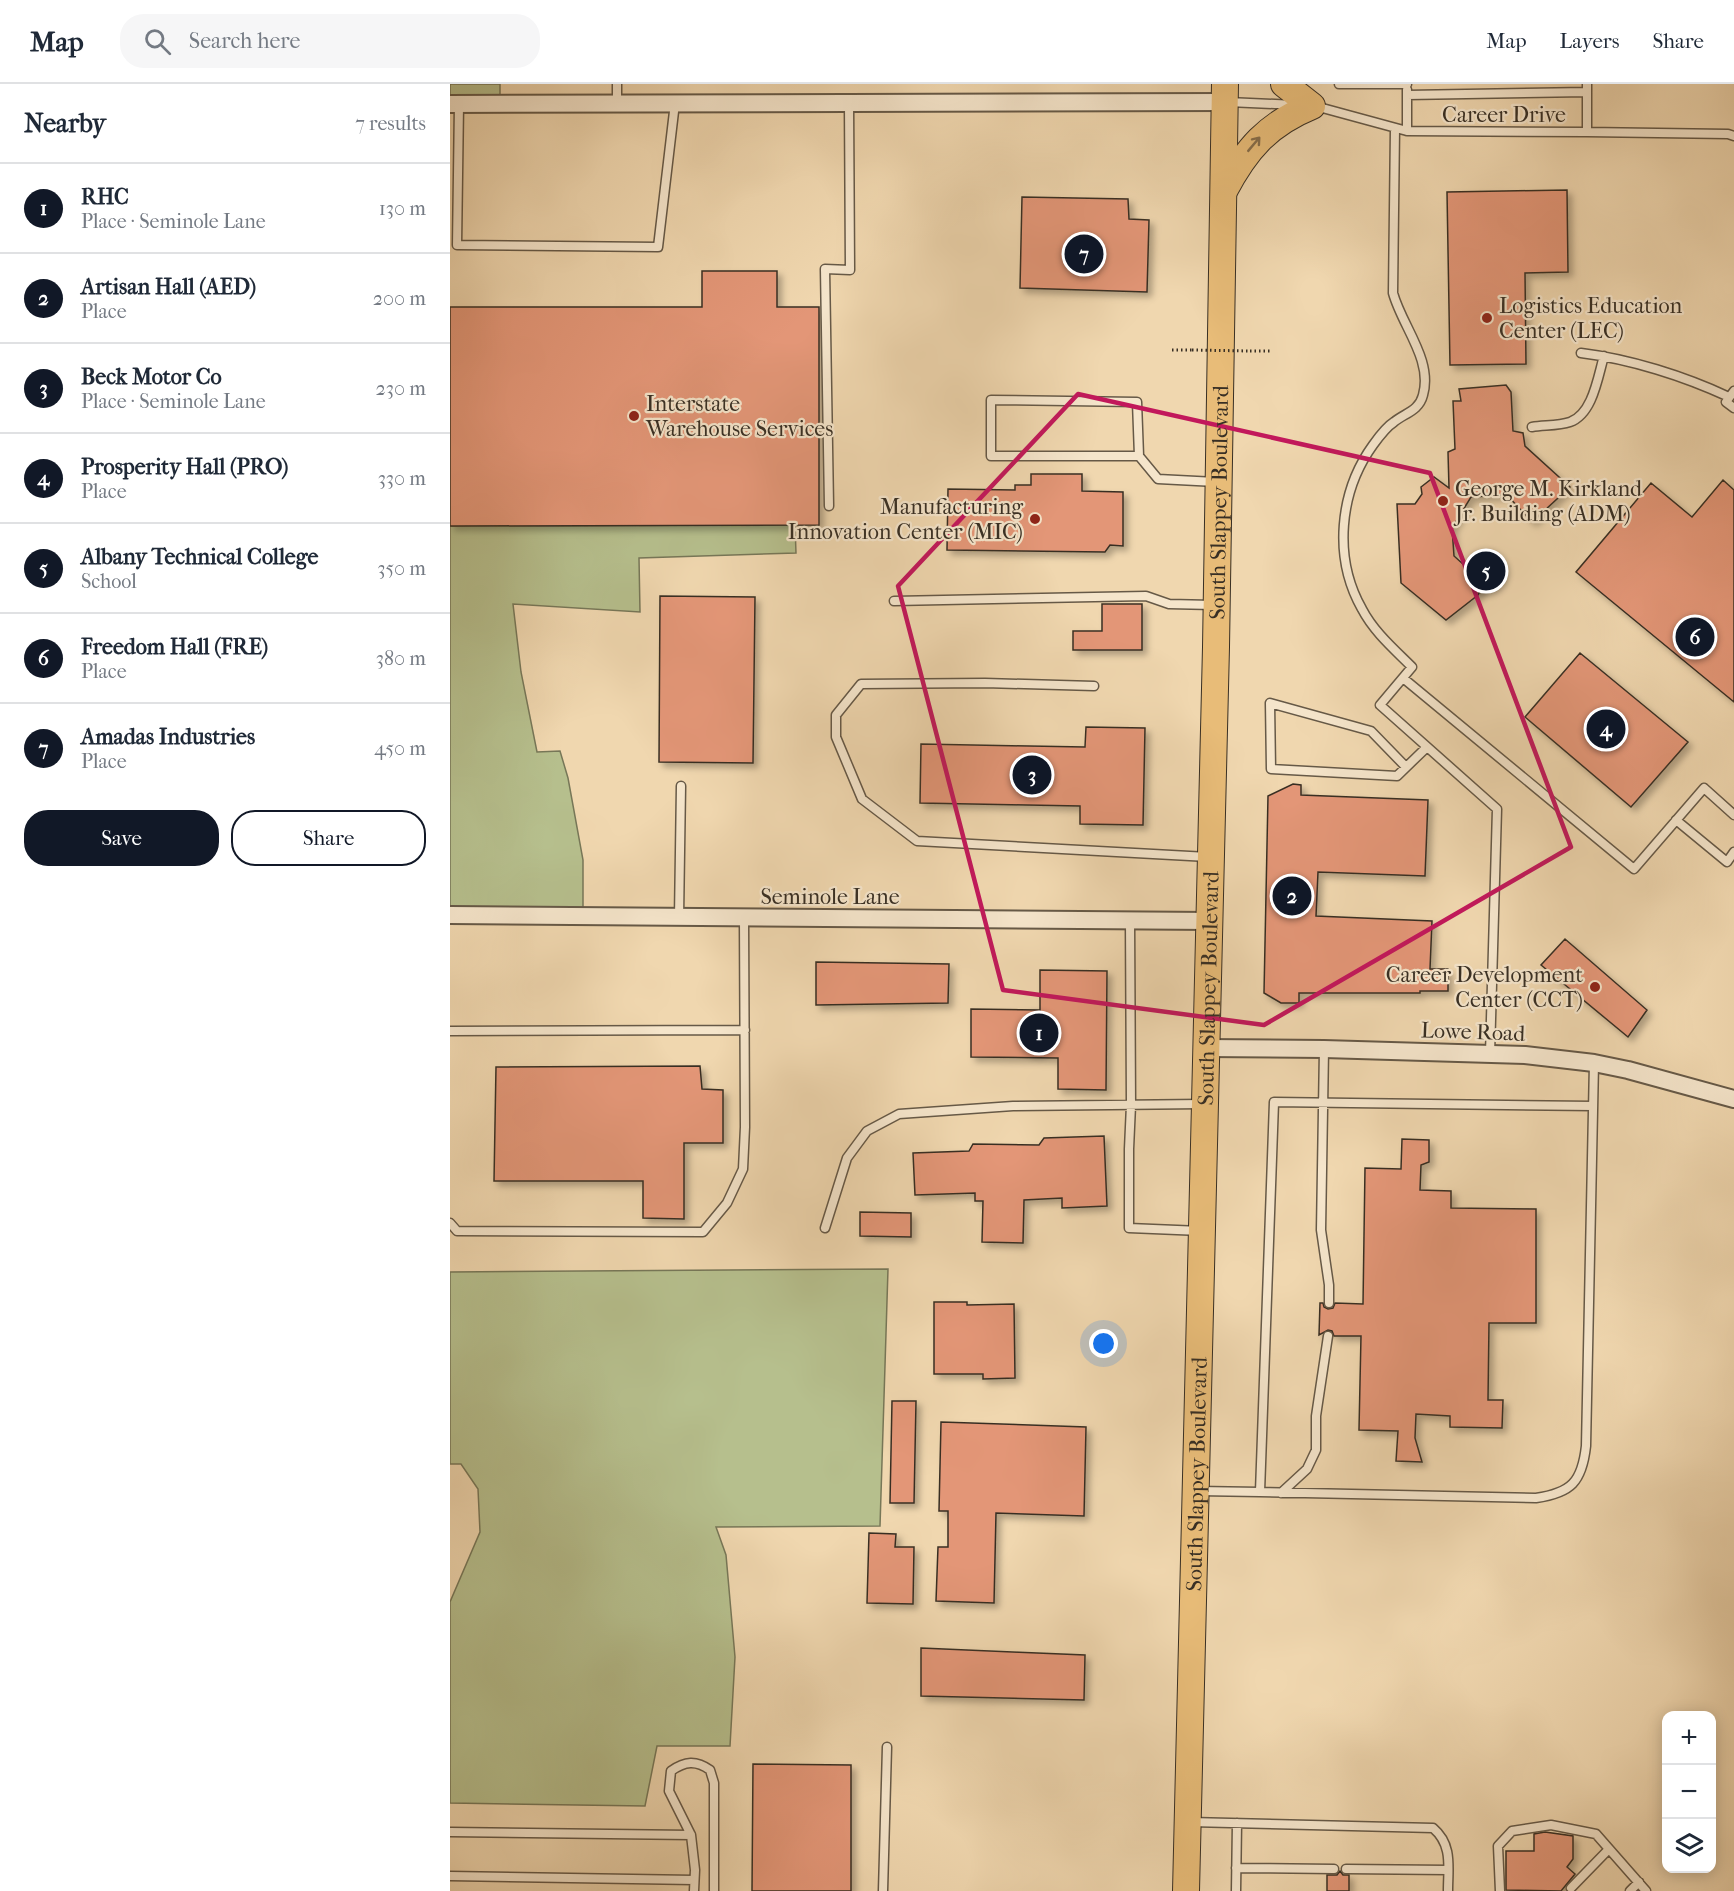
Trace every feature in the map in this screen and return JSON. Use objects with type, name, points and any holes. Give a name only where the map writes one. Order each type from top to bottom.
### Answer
[{"type":"main road","points":[[1223,193],[1237,167],[1260,138],[1281,121],[1312,106],[1284,84]]},
{"type":"main road","name":"South Slappey Boulevard","points":[[1185,1891],[1210,921],[1225,93]]},
{"type":"street","points":[[454,104],[849,103],[1225,93]]},
{"type":"street","name":"Seminole Lane","points":[[450,915],[1210,921]]},
{"type":"street","name":"Lowe Road","points":[[1205,1048],[1525,1055],[1594,1063],[1662,1078],[1734,1099]]},
{"type":"lane","points":[[617,84],[617,104]]},
{"type":"lane","points":[[1338,84],[1407,84],[1407,131]]},
{"type":"lane","points":[[1407,94],[1587,88]]},
{"type":"lane","name":"Career Drive","points":[[1225,93],[1312,106],[1407,131],[1587,132],[1587,88]]},
{"type":"lane","points":[[829,506],[825,269],[850,270],[849,103]]},
{"type":"lane","points":[[454,104],[454,229],[457,245],[658,247],[675,104]]},
{"type":"lane","points":[[1395,128],[1393,293],[1398,311],[1424,364],[1424,396],[1416,409],[1393,422],[1373,445],[1359,467],[1347,497],[1342,530],[1351,581],[1361,608],[1379,634],[1412,667],[1380,705],[1497,809],[1490,1054]]},
{"type":"lane","points":[[1587,132],[1734,136]]},
{"type":"lane","points":[[1581,353],[1604,356],[1732,394],[1726,402],[1734,408]]},
{"type":"lane","points":[[1532,427],[1572,421],[1580,416],[1594,390],[1604,356]]},
{"type":"lane","points":[[1139,456],[991,456],[992,400],[1137,402],[1139,456],[1158,479],[1219,483]]},
{"type":"lane","points":[[894,601],[1146,596],[1169,604],[1217,605]]},
{"type":"lane","points":[[1403,678],[1634,869],[1704,789],[1734,815]]},
{"type":"lane","points":[[1094,686],[985,683],[861,684],[836,715],[836,737],[862,799],[917,841],[1211,857]]},
{"type":"lane","points":[[1406,767],[1371,731],[1270,703],[1271,769],[1397,776],[1427,747]]},
{"type":"lane","points":[[679,918],[681,786]]},
{"type":"lane","points":[[1676,820],[1727,862],[1734,852]]},
{"type":"lane","points":[[450,1222],[457,1231],[703,1232],[727,1203],[743,1169],[746,1127],[744,918]]},
{"type":"lane","points":[[1130,920],[1129,1228],[1201,1231]]},
{"type":"lane","points":[[450,1030],[745,1030]]},
{"type":"lane","points":[[1324,1049],[1322,1230],[1329,1303]]},
{"type":"lane","points":[[1195,1491],[1536,1498],[1553,1496],[1565,1491],[1575,1482],[1584,1462],[1586,1446],[1594,1063]]},
{"type":"lane","points":[[1260,1492],[1274,1102],[1593,1106]]},
{"type":"lane","points":[[825,1228],[847,1158],[867,1131],[899,1114],[1013,1106],[1204,1104]]},
{"type":"lane","points":[[1281,1493],[1307,1469],[1316,1450],[1316,1416],[1328,1336]]},
{"type":"lane","points":[[883,1891],[887,1747]]},
{"type":"lane","points":[[694,1891],[691,1835],[669,1791],[671,1771],[681,1764],[699,1762],[710,1770],[714,1783],[714,1891]]},
{"type":"lane","points":[[1187,1822],[1433,1828],[1443,1837],[1447,1851],[1448,1891]]},
{"type":"lane","points":[[1236,1891],[1237,1823]]},
{"type":"lane","points":[[1500,1891],[1498,1846],[1512,1831],[1551,1825],[1596,1834],[1646,1891]]},
{"type":"lane","points":[[450,1832],[691,1835]]},
{"type":"lane","points":[[1571,1888],[1609,1849]]},
{"type":"lane","points":[[1236,1868],[1334,1869]]},
{"type":"lane","points":[[1346,1869],[1448,1870]]},
{"type":"lane","points":[[450,1876],[694,1880]]},
{"type":"lane","points":[[1630,1891],[1639,1882]]},
{"type":"path","points":[[1172,350],[1272,351]]},
{"type":"highlighted area","points":[[1078,394],[1430,473],[1571,847],[1264,1025],[1003,990],[898,586]]},
{"type":"green space","points":[[450,84],[500,84],[500,104],[450,104]]},
{"type":"green space","points":[[795,525],[796,553],[639,558],[640,612],[513,604],[521,672],[537,752],[560,751],[568,778],[583,860],[583,917],[450,915],[450,526]]},
{"type":"green space","points":[[888,1269],[880,1526],[716,1527],[726,1555],[735,1657],[730,1746],[657,1746],[645,1806],[450,1803],[450,1602],[480,1532],[478,1489],[461,1464],[450,1464],[450,1272]]},
{"type":"building","name":"Logistics Education Center (LEC)","points":[[1567,190],[1568,272],[1525,273],[1526,364],[1450,365],[1447,192]]},
{"type":"building","points":[[1022,197],[1128,199],[1129,219],[1149,220],[1147,292],[1020,288]]},
{"type":"building","name":"Interstate Warehouse Services","points":[[702,271],[777,271],[777,307],[819,307],[819,525],[450,526],[450,307],[702,307]]},
{"type":"building","name":"George M. Kirkland Jr. Building (ADM)","points":[[1506,385],[1511,392],[1513,431],[1523,433],[1525,446],[1570,487],[1532,522],[1507,495],[1471,497],[1452,528],[1454,556],[1484,583],[1478,595],[1446,620],[1401,583],[1397,504],[1415,504],[1422,494],[1421,487],[1434,477],[1449,488],[1448,452],[1455,449],[1453,401],[1461,401],[1459,389]]},
{"type":"building","name":"Manufacturing Innovation Center (MIC)","points":[[1031,474],[1082,474],[1082,491],[1123,492],[1123,546],[1110,545],[1105,552],[947,550],[948,489],[1015,490],[1015,485],[1031,485]]},
{"type":"building","points":[[1723,480],[1734,490],[1734,702],[1576,572],[1651,483],[1692,517]]},
{"type":"building","points":[[660,596],[755,597],[753,763],[659,762]]},
{"type":"building","points":[[1102,604],[1142,604],[1142,650],[1073,650],[1073,631],[1102,631]]},
{"type":"building","points":[[1580,653],[1688,742],[1631,807],[1525,717]]},
{"type":"building","points":[[1086,727],[1145,728],[1143,825],[1080,824],[1080,806],[920,803],[921,744],[1085,747]]},
{"type":"building","points":[[1293,784],[1301,785],[1301,795],[1428,800],[1425,876],[1318,872],[1316,916],[1432,921],[1430,969],[1448,969],[1448,991],[1299,993],[1299,1003],[1281,1003],[1264,993],[1268,796]]},
{"type":"building","name":"Career Development Center (CCT)","points":[[1565,939],[1647,1010],[1628,1037],[1541,965]]},
{"type":"building","points":[[816,962],[949,964],[948,1003],[816,1005]]},
{"type":"building","points":[[1040,970],[1107,971],[1106,1090],[1058,1089],[1058,1058],[971,1057],[971,1009],[1040,1010]]},
{"type":"building","points":[[700,1066],[702,1089],[723,1090],[723,1143],[684,1143],[684,1219],[643,1218],[643,1181],[494,1181],[496,1067]]},
{"type":"building","points":[[1104,1136],[1107,1206],[1062,1208],[1062,1198],[1024,1200],[1023,1243],[982,1242],[983,1201],[975,1201],[975,1193],[915,1195],[913,1153],[969,1151],[973,1144],[1039,1145],[1044,1138]]},
{"type":"building","points":[[1402,1139],[1429,1140],[1429,1162],[1421,1165],[1420,1190],[1451,1191],[1451,1208],[1536,1209],[1536,1323],[1489,1323],[1488,1400],[1503,1400],[1502,1428],[1450,1427],[1450,1416],[1416,1414],[1415,1438],[1422,1462],[1396,1461],[1398,1431],[1359,1430],[1361,1336],[1334,1336],[1332,1331],[1328,1330],[1319,1335],[1320,1303],[1328,1309],[1333,1308],[1335,1303],[1363,1304],[1365,1168],[1401,1169]]},
{"type":"building","points":[[860,1212],[911,1213],[911,1237],[860,1236]]},
{"type":"building","points":[[934,1302],[967,1302],[967,1305],[1014,1304],[1015,1378],[983,1379],[983,1374],[934,1374]]},
{"type":"building","points":[[892,1401],[916,1401],[914,1503],[890,1503]]},
{"type":"building","points":[[941,1422],[1086,1427],[1084,1516],[996,1513],[994,1603],[936,1601],[938,1547],[948,1547],[948,1511],[939,1511]]},
{"type":"building","points":[[869,1533],[896,1534],[895,1547],[914,1547],[913,1604],[867,1603]]},
{"type":"building","points":[[921,1648],[1085,1655],[1084,1700],[921,1696]]},
{"type":"building","points":[[753,1764],[851,1765],[851,1891],[752,1891]]},
{"type":"building","points":[[1545,1832],[1573,1836],[1573,1859],[1567,1867],[1575,1874],[1561,1891],[1506,1890],[1506,1851],[1534,1851],[1534,1834]]},
{"type":"building","points":[[1340,1871],[1343,1875],[1349,1875],[1349,1891],[1327,1891],[1327,1875],[1337,1875]]},
{"type":"place","name":"Amadas Industries","points":[[1084,254]]},
{"type":"place","name":"Logistics Education Center (LEC)","points":[[1487,318]]},
{"type":"place","name":"Interstate Warehouse Services","points":[[634,416]]},
{"type":"place","name":"George M. Kirkland Jr. Building (ADM)","points":[[1443,501]]},
{"type":"place","name":"Manufacturing Innovation Center (MIC)","points":[[1035,519]]},
{"type":"place","name":"Albany Technical College","points":[[1486,571]]},
{"type":"place","name":"Freedom Hall (FRE)","points":[[1695,637]]},
{"type":"place","name":"Prosperity Hall (PRO)","points":[[1606,729]]},
{"type":"place","name":"Beck Motor Co","points":[[1032,775]]},
{"type":"place","name":"Artisan Hall (AED)","points":[[1292,896]]},
{"type":"place","name":"Career Development Center (CCT)","points":[[1595,987]]},
{"type":"place","name":"RHC","points":[[1039,1033]]}]
